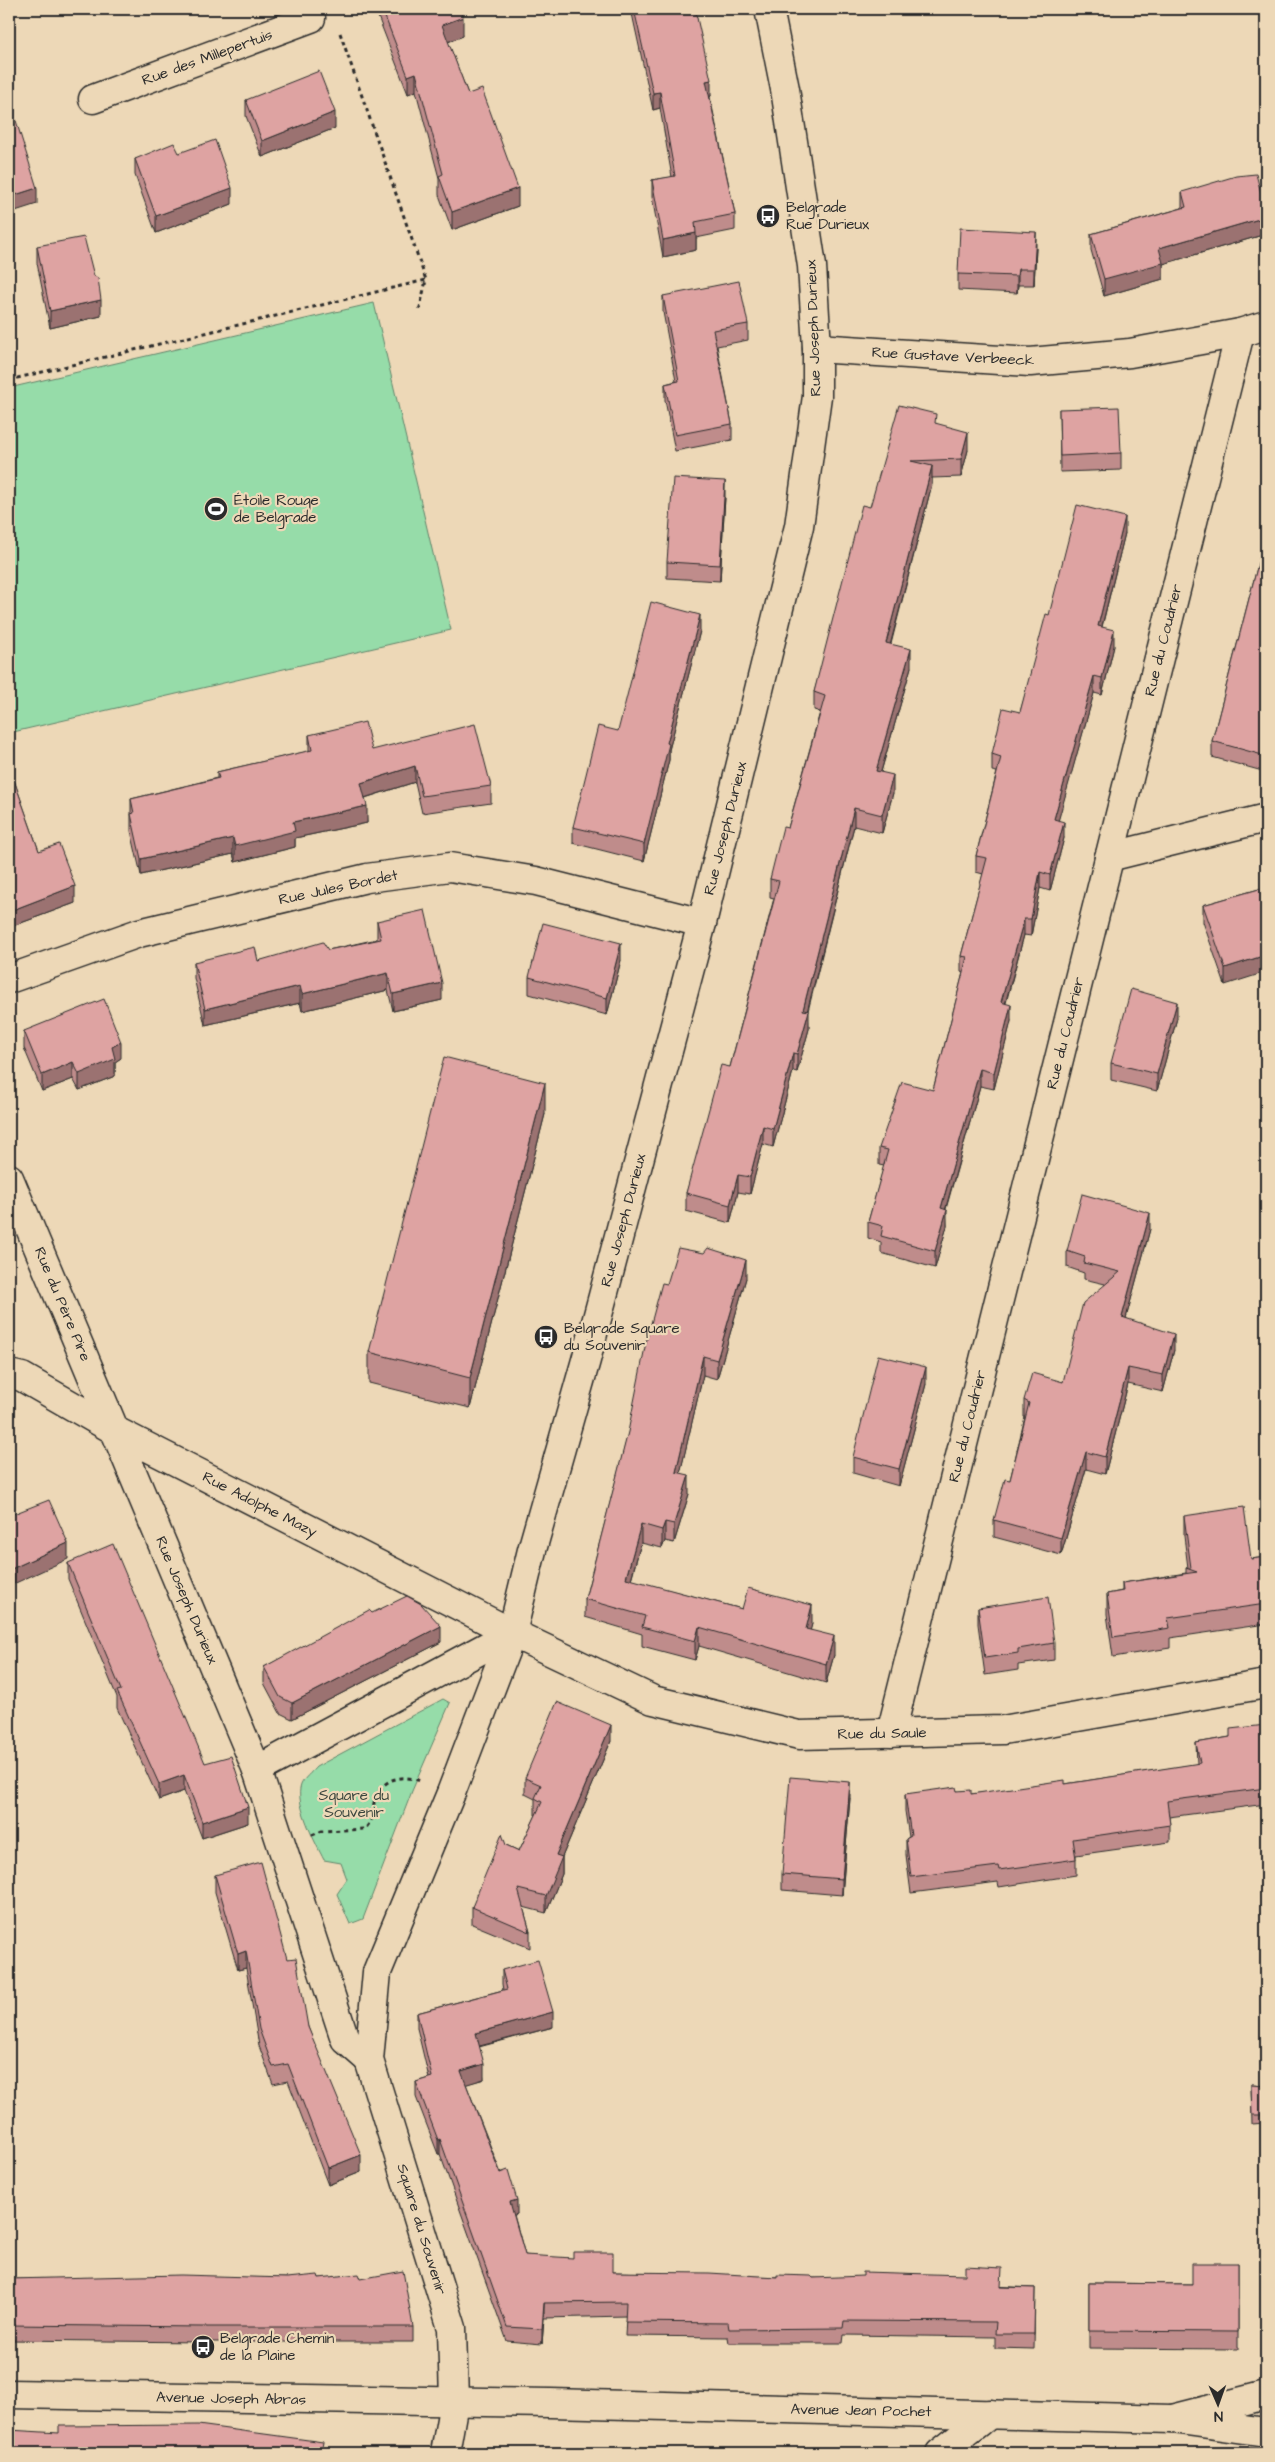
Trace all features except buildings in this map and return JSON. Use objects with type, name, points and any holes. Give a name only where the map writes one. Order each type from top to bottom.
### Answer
[{"type":"street","name":"Rue Joseph Durieux","points":[[512,1633],[532,1550],[586,1360],[702,923],[799,526],[817,396],[817,348],[812,266],[785,90],[769,9]]},
{"type":"street","name":"Rue des Millepertuis","points":[[93,99],[309,14]]},
{"type":"street","name":"Rue Gustave Verbeeck","points":[[817,348],[1030,362],[1130,353],[1240,333],[1266,325]]},
{"type":"street","name":"Rue du Coudrier","points":[[891,1733],[1240,333]]},
{"type":"street","points":[[1109,857],[1266,818]]},
{"type":"street","name":"Rue Jules Bordet","points":[[9,979],[148,930],[367,878],[450,867],[536,881],[702,923]]},
{"type":"street","name":"Rue du Père Pire","points":[[9,1178],[116,1431]]},
{"type":"street","name":"Rue Adolphe Mazy","points":[[9,1374],[22,1377],[116,1431],[512,1633]]},
{"type":"street","name":"Rue Joseph Durieux","points":[[116,1431],[257,1770]]},
{"type":"street","points":[[369,2060],[345,2039],[257,1770],[512,1633]]},
{"type":"street","name":"Rue du Saule","points":[[512,1633],[653,1700],[799,1735],[1003,1730],[1266,1684]]},
{"type":"street","name":"Square du Souvenir","points":[[445,2453],[454,2402],[452,2328],[369,2060],[377,1972],[451,1793],[512,1633]]},
{"type":"street","name":"Avenue Joseph Abras","points":[[9,2394],[454,2402]]},
{"type":"street","name":"Avenue Jean Pochet","points":[[454,2402],[1172,2419],[1266,2395]]},
{"type":"street","points":[[940,2453],[990,2414]]},
{"type":"street","points":[[1172,2419],[1266,2432]]},
{"type":"path","points":[[309,14],[338,30],[426,280],[419,312]]},
{"type":"path","points":[[9,380],[426,280]]},
{"type":"path","points":[[282,1846],[322,1831],[365,1829],[374,1819],[374,1804],[379,1789],[391,1779],[408,1776],[451,1793]]},
{"type":"green space","name":"Étoile Rouge de Belgrade","points":[[374,303],[451,630],[9,733],[9,388]]},
{"type":"green space","name":"Square du Souvenir","points":[[443,1699],[450,1703],[412,1791],[363,1919],[350,1924],[337,1894],[347,1879],[341,1863],[324,1860],[316,1844],[303,1812],[300,1793],[301,1785],[316,1767]]},
{"type":"place","name":"Belgrade Rue Durieux","points":[[768,216]]},
{"type":"place","name":"Étoile Rouge de Belgrade","points":[[216,509]]},
{"type":"place","name":"Belgrade Square du Souvenir","points":[[546,1337]]},
{"type":"place","name":"Belgrade Chemin de la Plaine","points":[[203,2347]]}]
